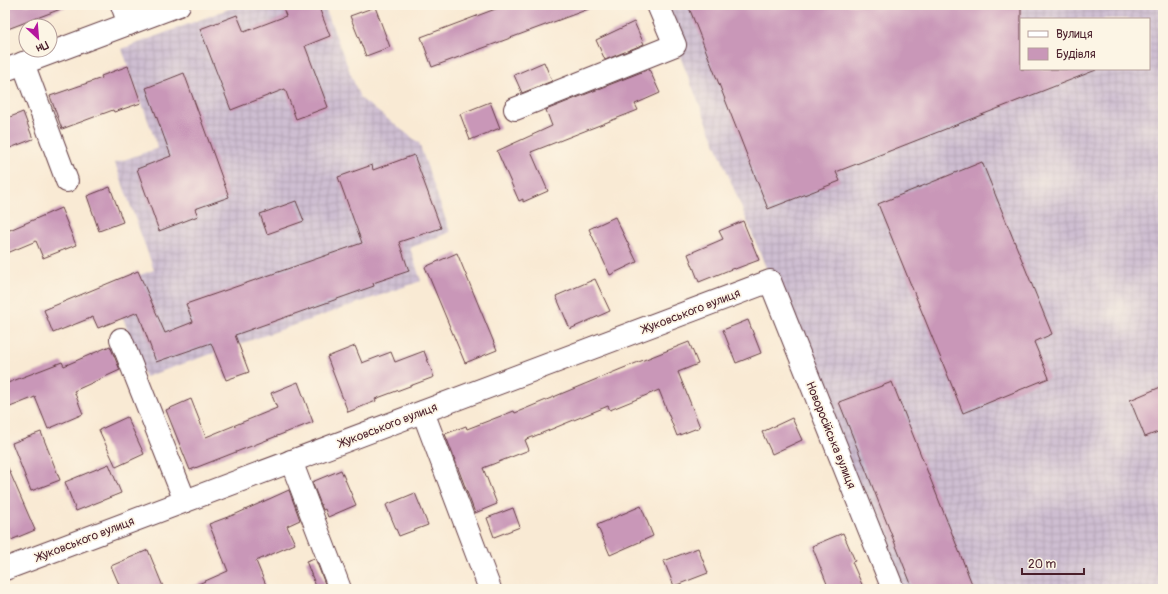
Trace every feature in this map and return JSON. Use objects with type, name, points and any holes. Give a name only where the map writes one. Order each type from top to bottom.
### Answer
[{"type":"street","points":[[67,181],[14,66],[125,14],[179,5]]},
{"type":"street","points":[[515,109],[675,44],[658,5]]},
{"type":"street","name":"Жуковського вулиця","points":[[5,569],[770,281]]},
{"type":"street","name":"Новоросійська вулиця","points":[[770,281],[893,589]]},
{"type":"street","points":[[121,339],[185,501]]},
{"type":"street","points":[[423,412],[490,589]]},
{"type":"street","points":[[291,461],[340,589]]},
{"type":"shaded area","points":[[239,5],[324,5],[360,98],[419,143],[450,232],[410,248],[421,281],[145,377],[111,285],[154,270],[115,163],[158,148],[122,49]]},
{"type":"shaded area","points":[[659,5],[1163,5],[1163,589],[894,589],[771,280]]},
{"type":"building","points":[[5,5],[66,5],[66,7],[37,18],[18,18],[18,25],[5,30]]},
{"type":"building","points":[[282,5],[318,5],[330,36],[305,46],[328,107],[296,119],[285,89],[231,110],[200,29],[237,15],[244,32],[286,16]]},
{"type":"building","points":[[506,5],[594,5],[594,7],[432,67],[421,37]]},
{"type":"building","points":[[688,5],[1021,5],[1020,70],[1096,70],[836,172],[840,181],[768,209]]},
{"type":"building","points":[[375,7],[390,47],[366,56],[350,16]]},
{"type":"building","points":[[634,22],[644,44],[605,60],[596,40]]},
{"type":"building","points":[[544,62],[552,81],[522,93],[514,75]]},
{"type":"building","points":[[128,66],[141,103],[114,112],[113,110],[62,129],[50,96],[102,78],[101,76]]},
{"type":"building","points":[[649,69],[660,93],[635,104],[638,110],[531,152],[548,191],[523,202],[523,199],[519,201],[497,151],[552,126],[546,110]]},
{"type":"building","points":[[184,73],[229,197],[195,209],[198,216],[159,231],[137,169],[171,156],[146,88]]},
{"type":"building","points":[[490,102],[500,128],[470,140],[460,114]]},
{"type":"building","points":[[23,112],[33,139],[5,150],[5,119]]},
{"type":"building","points":[[414,155],[441,228],[399,242],[409,271],[373,283],[374,286],[235,335],[249,372],[226,380],[211,343],[156,362],[138,312],[98,328],[93,317],[53,333],[44,310],[138,271],[165,333],[193,322],[186,304],[362,243],[338,177],[372,165],[373,170]]},
{"type":"building","points":[[982,162],[1052,334],[1034,342],[1049,378],[963,413],[878,204]]},
{"type":"building","points":[[110,187],[123,222],[99,231],[87,196]]},
{"type":"building","points":[[296,201],[304,221],[267,234],[260,214]]},
{"type":"building","points":[[61,208],[76,245],[43,258],[36,241],[5,254],[5,232]]},
{"type":"building","points":[[615,217],[637,262],[610,275],[589,229]]},
{"type":"building","points":[[743,221],[759,260],[699,282],[688,254],[723,239],[719,231]]},
{"type":"building","points":[[457,253],[497,350],[465,363],[425,267]]},
{"type":"building","points":[[595,279],[610,311],[570,329],[556,296]]},
{"type":"building","points":[[748,320],[761,353],[736,363],[723,330]]},
{"type":"building","points":[[689,342],[698,364],[678,372],[700,427],[677,436],[659,390],[610,410],[608,406],[525,440],[529,450],[483,468],[497,504],[475,513],[445,434],[466,426],[467,429],[514,411],[515,413]]},
{"type":"building","points":[[110,346],[120,370],[74,391],[83,414],[48,429],[35,397],[5,409],[5,384],[62,362],[64,366]]},
{"type":"building","points":[[355,346],[362,363],[391,352],[395,362],[424,351],[434,377],[375,399],[376,401],[348,412],[327,357]]},
{"type":"building","points":[[298,382],[313,422],[190,470],[166,410],[191,399],[206,437],[277,408],[271,393]]},
{"type":"building","points":[[892,382],[974,589],[913,589],[839,402]]},
{"type":"building","points":[[1163,386],[1163,430],[1145,437],[1130,400]]},
{"type":"building","points":[[127,417],[144,454],[116,467],[99,430]]},
{"type":"building","points":[[792,418],[802,440],[772,454],[762,432]]},
{"type":"building","points":[[41,432],[60,480],[31,491],[12,443]]},
{"type":"building","points":[[5,461],[35,530],[11,540],[5,526]]},
{"type":"building","points":[[109,464],[121,493],[76,511],[65,482]]},
{"type":"building","points":[[341,470],[356,505],[328,517],[325,509],[323,510],[312,482]]},
{"type":"building","points":[[289,490],[300,520],[287,526],[295,544],[256,561],[266,585],[257,589],[187,589],[228,571],[209,524],[236,514]]},
{"type":"building","points":[[415,493],[428,525],[399,536],[386,505]]},
{"type":"building","points":[[641,506],[653,536],[610,555],[597,525]]},
{"type":"building","points":[[513,508],[520,527],[494,537],[487,518]]},
{"type":"building","points":[[843,533],[855,561],[852,562],[864,589],[829,589],[812,546]]},
{"type":"building","points":[[698,548],[708,573],[674,586],[664,561]]},
{"type":"building","points":[[148,550],[164,589],[121,589],[111,566]]},
{"type":"building","points":[[315,558],[327,589],[317,589],[306,561]]}]
